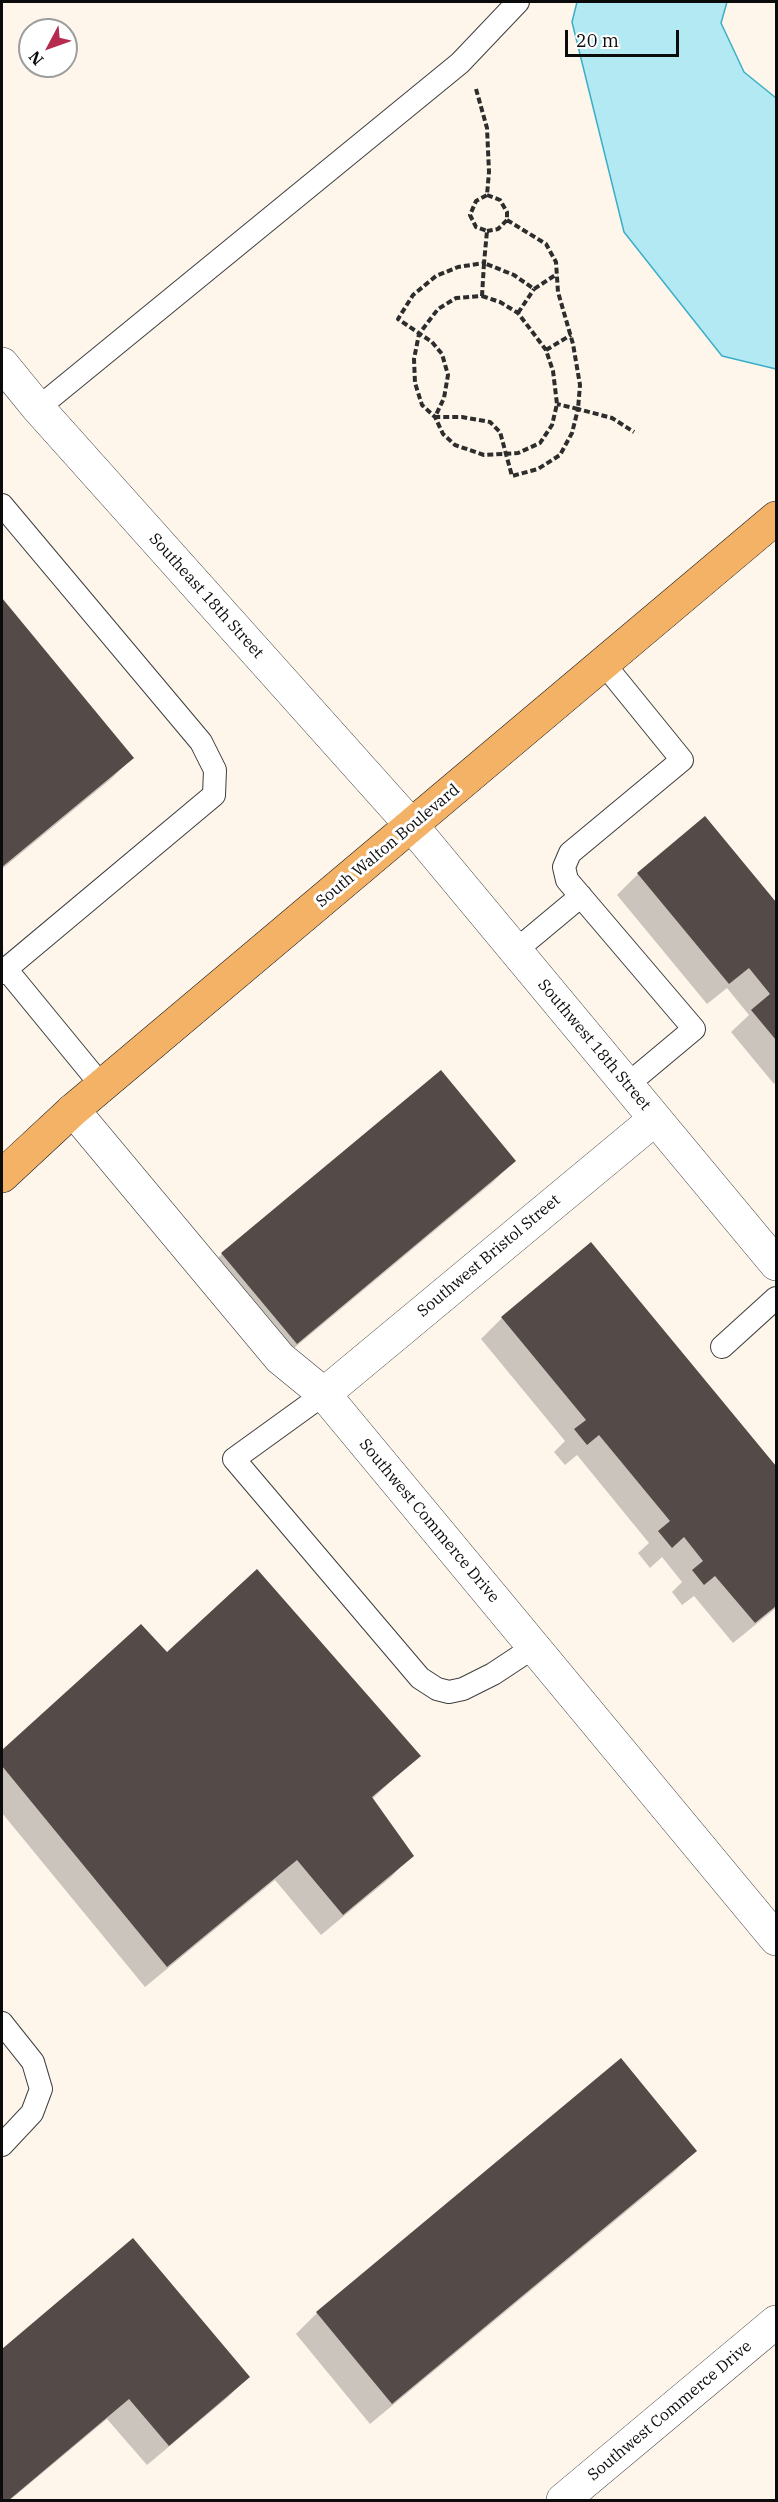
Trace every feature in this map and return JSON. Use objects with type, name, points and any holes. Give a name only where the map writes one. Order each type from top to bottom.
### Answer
[{"type":"main road","name":"South Walton Boulevard","points":[[2,1176],[102,1086],[777,518]]},
{"type":"street","name":"Southeast 18th Street","points":[[2,364],[412,826]]},
{"type":"street","name":"Southwest 18th Street","points":[[412,826],[777,1264]]},
{"type":"street","name":"Southwest Commerce Drive","points":[[74,1110],[280,1358],[324,1394],[777,1939]]},
{"type":"street","name":"Southwest Bristol Street","points":[[324,1394],[655,1119]]},
{"type":"street","name":"Southwest Commerce Drive","points":[[563,2500],[777,2322]]},
{"type":"lane","points":[[39,408],[460,63],[518,2]]},
{"type":"lane","points":[[2,505],[201,742],[214,770],[214,795],[4,971],[102,1086]]},
{"type":"lane","points":[[604,664],[682,760],[570,853],[564,867],[567,880],[694,1029],[627,1085]]},
{"type":"lane","points":[[515,951],[581,896]]},
{"type":"lane","points":[[722,1347],[777,1299]]},
{"type":"lane","points":[[324,1394],[234,1459],[420,1678],[437,1689],[449,1692],[463,1689],[493,1674],[534,1647]]},
{"type":"lane","points":[[2,2024],[33,2062],[41,2089],[32,2113],[2,2145]]},
{"type":"path","points":[[460,63],[476,89],[487,128],[489,172],[487,195]]},
{"type":"path","points":[[487,195],[500,200],[507,212],[507,220],[498,229],[487,231],[476,227],[471,215],[476,201],[487,195]]},
{"type":"path","points":[[435,417],[462,417],[490,422],[500,432],[512,476],[538,469],[560,455],[572,433],[578,409],[580,385],[571,336],[558,292],[556,262],[546,244],[507,220]]},
{"type":"path","points":[[482,296],[487,231]]},
{"type":"path","points":[[435,417],[444,398],[448,375],[442,354],[432,342],[398,319],[412,295],[436,276],[458,267],[484,262],[514,275],[534,289]]},
{"type":"path","points":[[518,313],[534,289],[557,274]]},
{"type":"path","points":[[482,296],[500,302],[518,313],[546,350],[553,371],[557,404],[552,425],[540,443],[518,453],[484,455],[455,445],[443,434],[435,417],[422,405],[415,383],[414,359],[419,334],[438,309],[456,298],[482,296]]},
{"type":"path","points":[[546,350],[571,336]]},
{"type":"path","points":[[557,404],[612,418],[634,432]]},
{"type":"water","points":[[577,2],[727,2],[721,23],[744,72],[776,98],[776,369],[722,356],[624,232],[572,22]]},
{"type":"building","points":[[2,598],[134,758],[2,867]]},
{"type":"building","points":[[705,816],[776,902],[776,1040],[751,1010],[770,994],[749,968],[729,984],[637,873]]},
{"type":"building","points":[[441,1070],[516,1161],[297,1344],[221,1253]]},
{"type":"building","points":[[591,1242],[776,1466],[776,1606],[755,1623],[715,1576],[704,1585],[692,1570],[703,1561],[684,1537],[672,1548],[658,1531],[670,1521],[599,1435],[587,1445],[574,1429],[586,1420],[501,1317]]},
{"type":"building","points":[[257,1569],[421,1756],[372,1797],[414,1856],[343,1915],[297,1860],[167,1967],[2,1766],[2,1750],[141,1624],[167,1652]]},
{"type":"building","points":[[621,2058],[697,2151],[392,2404],[316,2312]]},
{"type":"building","points":[[133,2238],[250,2377],[169,2446],[129,2399],[9,2500],[2,2500],[2,2349]]}]
